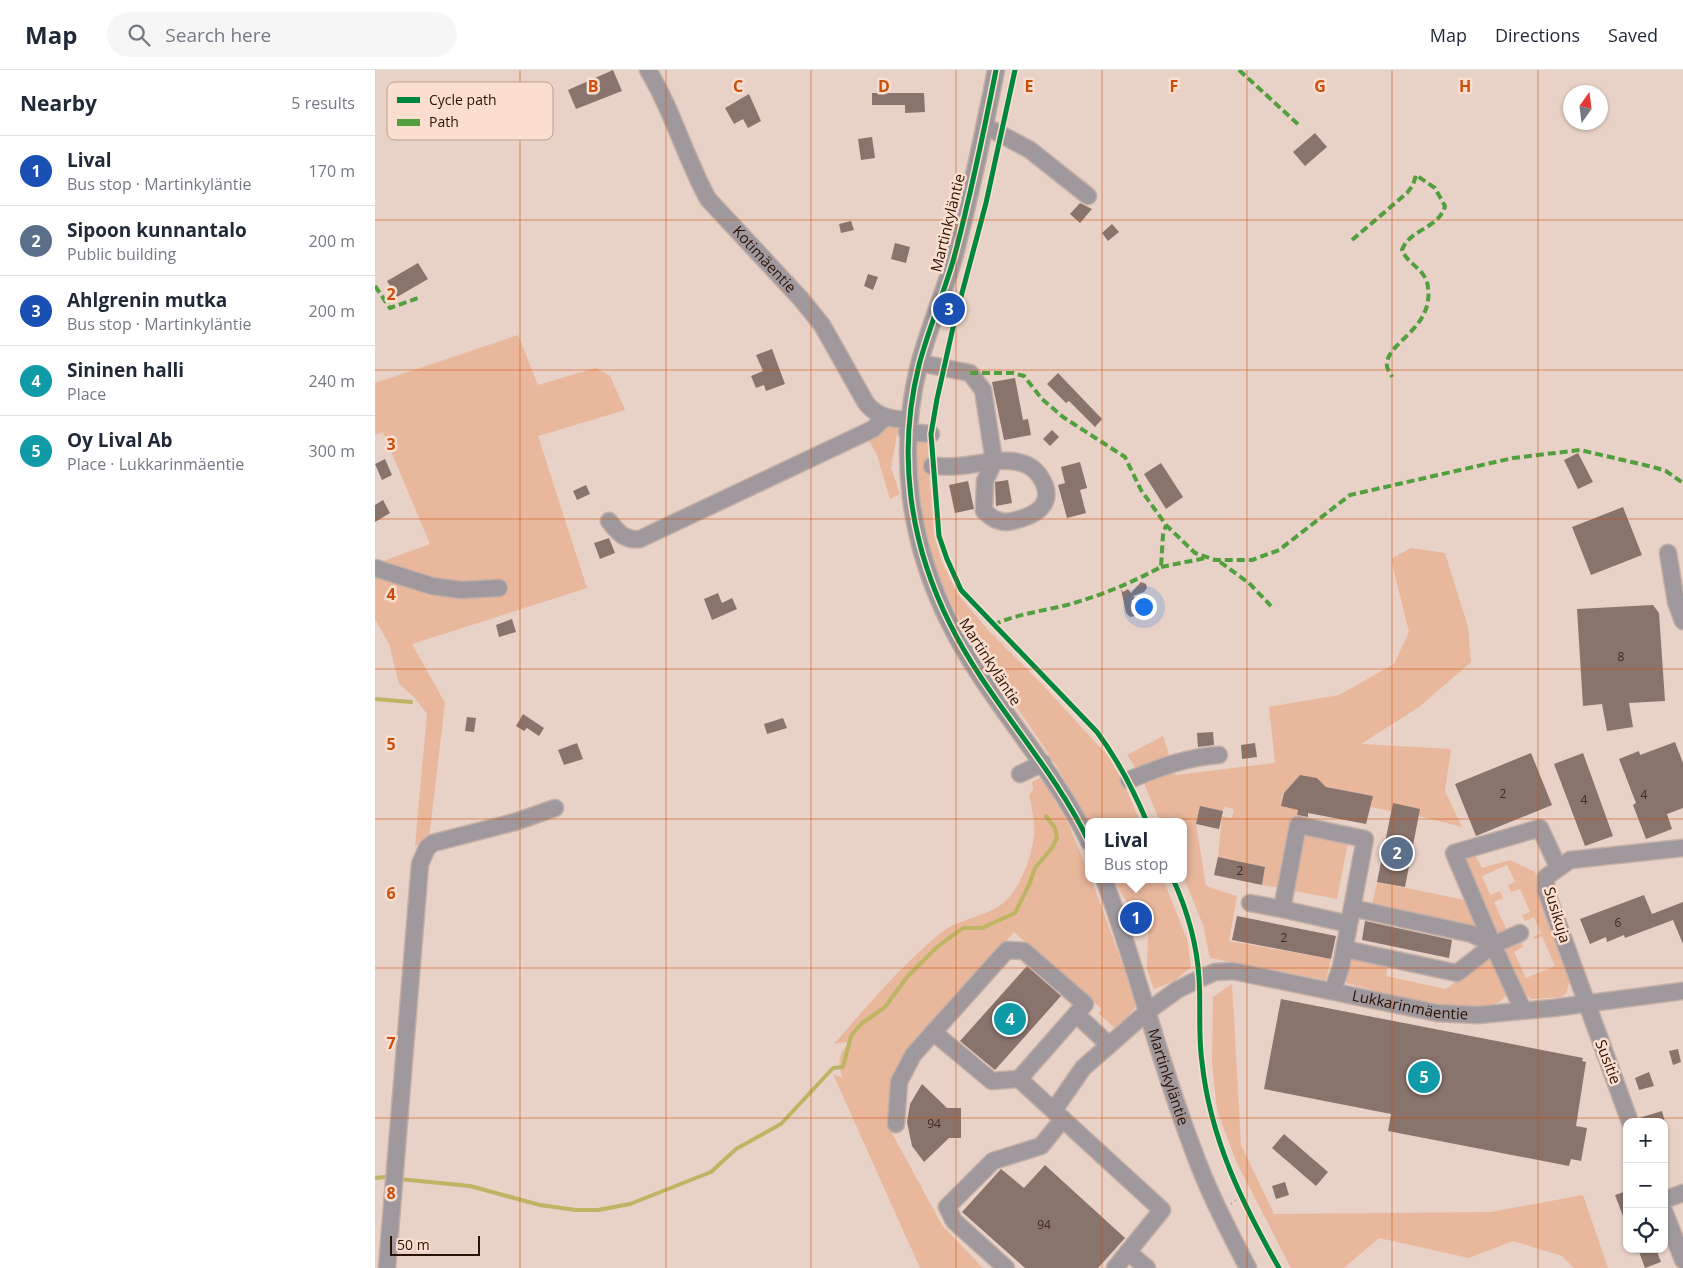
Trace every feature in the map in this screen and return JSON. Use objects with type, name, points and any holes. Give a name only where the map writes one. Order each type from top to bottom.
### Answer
[{"type":"street","name":"Kotimäentie","points":[[648,70],[674,121],[698,180],[708,199],[801,299],[822,325],[866,403],[873,412],[931,434]]},
{"type":"street","name":"Martinkyläntie","points":[[996,70],[955,254],[920,363],[908,426],[907,470],[915,525],[935,592],[963,648],[1043,763],[1085,834]]},
{"type":"street","points":[[985,126],[1030,150],[1088,196]]},
{"type":"street","points":[[920,363],[970,373],[983,390],[994,462],[957,466],[932,466]]},
{"type":"street","points":[[609,520],[617,532],[625,538],[640,539],[873,429],[885,417]]},
{"type":"street","points":[[1668,553],[1676,602],[1683,621]]},
{"type":"street","points":[[375,568],[432,586],[461,590],[499,588]]},
{"type":"street","points":[[1129,780],[1158,768],[1198,756],[1219,755]]},
{"type":"street","points":[[1020,774],[1043,763]]},
{"type":"street","points":[[387,1268],[420,864],[427,848],[439,841],[515,822],[555,808]]},
{"type":"street","points":[[1282,909],[1299,826],[1365,839],[1345,949],[1333,990]]},
{"type":"street","points":[[1523,1010],[1454,853],[1540,828],[1558,867]]},
{"type":"street","name":"Susikuja","points":[[1587,1002],[1547,891],[1546,877],[1570,860],[1683,848]]},
{"type":"street","name":"Martinkyläntie","points":[[1105,883],[1129,948],[1191,1144],[1222,1219],[1248,1268]]},
{"type":"street","points":[[1250,903],[1349,924]]},
{"type":"street","points":[[1352,908],[1472,934],[1493,945]]},
{"type":"street","points":[[1345,949],[1457,973],[1493,945],[1520,933]]},
{"type":"street","points":[[896,1124],[899,1082],[913,1056],[933,1032],[1007,950],[1024,951],[1085,1004],[1019,1079],[992,1081],[933,1032]]},
{"type":"street","name":"Lukkarinmäentie","points":[[1006,1268],[954,1221],[947,1207],[993,1161],[1041,1146],[1083,1068],[1148,1010],[1177,990],[1215,972],[1233,971],[1333,990],[1437,1013],[1477,1015],[1553,1008],[1587,1002],[1683,991]]},
{"type":"street","name":"Susitie","points":[[1587,1002],[1629,1118]]},
{"type":"street","points":[[1076,1014],[1109,1045]]},
{"type":"street","points":[[1019,1079],[1162,1210],[1115,1268]]},
{"type":"street","points":[[1668,1199],[1683,1193]]},
{"type":"street","points":[[1668,1221],[1683,1260]]},
{"type":"street","points":[[1129,1252],[1147,1268]]},
{"type":"path","points":[[1237,1187],[1239,1198],[1244,1203]]},
{"type":"shaded area","points":[[518,335],[538,385],[596,368],[610,376],[625,410],[538,436],[587,588],[412,644],[445,703],[429,839],[415,846],[427,714],[414,697],[399,684],[389,644],[375,619],[375,564],[430,544],[383,432],[375,435],[375,383]]},
{"type":"shaded area","points":[[892,423],[898,429],[891,468],[900,494],[890,499],[877,455],[870,442],[861,441]]},
{"type":"shaded area","points":[[917,437],[927,438],[934,535],[942,562],[957,593],[987,629],[1040,682],[1108,756],[1124,784],[1138,818],[1085,818],[1048,753],[977,648],[956,612],[938,575],[923,524],[918,474]]},
{"type":"shaded area","points":[[1411,548],[1445,553],[1468,627],[1471,662],[1419,707],[1361,744],[1451,749],[1445,791],[1462,827],[1419,816],[1420,809],[1393,804],[1391,811],[1370,807],[1372,796],[1323,786],[1317,778],[1300,775],[1283,794],[1281,806],[1298,810],[1281,888],[1262,885],[1265,867],[1218,857],[1222,816],[1232,818],[1234,809],[1224,807],[1223,811],[1200,806],[1196,824],[1206,886],[1237,896],[1229,941],[1331,959],[1326,980],[1210,958],[1203,925],[1186,883],[1187,818],[1158,818],[1142,778],[1173,766],[1176,775],[1275,763],[1269,707],[1339,695],[1394,664],[1409,632],[1391,559]]},
{"type":"shaded area","points":[[1163,736],[1171,761],[1139,773],[1127,755]]},
{"type":"shaded area","points":[[1042,777],[1069,825],[1085,865],[1085,883],[1093,883],[1137,1005],[1117,1030],[1098,1013],[1102,1009],[1014,932],[905,1053],[891,1079],[887,1124],[942,1225],[983,1268],[920,1268],[833,1074],[843,1078],[840,1067],[841,1053],[852,1041],[834,1044],[896,974],[923,948],[944,931],[1003,904],[1017,887],[1027,865],[1033,844],[1033,815],[1029,796],[1033,789],[1032,782]]},
{"type":"shaded area","points":[[1305,834],[1348,842],[1337,899],[1294,891]]},
{"type":"shaded area","points":[[1473,851],[1482,868],[1510,860],[1535,872],[1571,977],[1566,994],[1561,997],[1531,999],[1521,990],[1504,951],[1512,942],[1520,939],[1523,947],[1514,952],[1526,978],[1555,966],[1542,936],[1534,939],[1533,937],[1541,933],[1534,917],[1525,921],[1522,915],[1530,912],[1520,889],[1511,892],[1508,885],[1515,882],[1507,865],[1482,876],[1490,895],[1500,891],[1503,898],[1494,902],[1508,933],[1496,933],[1462,855]]},
{"type":"shaded area","points":[[1377,882],[1465,900],[1480,929],[1372,905]]},
{"type":"shaded area","points":[[1116,883],[1165,883],[1187,939],[1191,967],[1173,982],[1154,989],[1147,970],[1148,932]]},
{"type":"shaded area","points":[[1352,955],[1388,962],[1386,976],[1446,989],[1491,956],[1507,991],[1500,1001],[1484,1006],[1461,1006],[1406,998],[1346,983]]},
{"type":"shaded area","points":[[1232,984],[1241,1145],[1274,1214],[1491,1212],[1583,1195],[1608,1268],[1574,1268],[1562,1256],[1513,1241],[1469,1258],[1379,1238],[1344,1268],[1291,1268],[1236,1161],[1217,1110],[1212,1063],[1213,997]]},
{"type":"building","points":[[613,70],[622,91],[576,109],[568,90]]},
{"type":"building","points":[[872,93],[924,93],[925,112],[905,113],[905,105],[872,105]]},
{"type":"building","points":[[749,94],[761,121],[748,128],[743,119],[734,124],[725,108]]},
{"type":"building","points":[[1315,133],[1327,147],[1305,166],[1293,152]]},
{"type":"building","points":[[872,137],[875,158],[861,160],[858,139]]},
{"type":"building","points":[[1080,203],[1092,209],[1080,223],[1070,214]]},
{"type":"building","points":[[851,221],[854,230],[841,233],[839,224]]},
{"type":"building","points":[[1112,224],[1119,232],[1108,241],[1102,233]]},
{"type":"building","points":[[895,243],[910,247],[906,263],[891,259]]},
{"type":"building","points":[[418,263],[428,279],[397,297],[387,281]]},
{"type":"building","points":[[868,274],[878,277],[873,290],[864,286]]},
{"type":"building","points":[[772,349],[785,384],[766,391],[764,385],[756,388],[751,376],[763,371],[756,355]]},
{"type":"building","points":[[1058,373],[1102,419],[1095,427],[1069,401],[1066,403],[1047,384]]},
{"type":"building","points":[[1015,378],[1023,420],[1028,419],[1031,435],[1004,440],[992,382]]},
{"type":"building","points":[[1052,430],[1059,437],[1050,446],[1043,439]]},
{"type":"building","points":[[1578,453],[1593,482],[1578,489],[1564,460]]},
{"type":"building","points":[[385,459],[392,475],[382,480],[375,464]]},
{"type":"building","points":[[1080,462],[1087,488],[1080,490],[1086,513],[1067,518],[1058,485],[1065,483],[1061,467]]},
{"type":"building","points":[[1161,463],[1183,497],[1166,509],[1144,474]]},
{"type":"building","points":[[1008,480],[1012,503],[996,506],[995,482]]},
{"type":"building","points":[[968,481],[974,509],[955,513],[949,485]]},
{"type":"building","points":[[586,485],[590,494],[577,500],[573,491]]},
{"type":"building","points":[[383,500],[390,513],[375,522],[375,505]]},
{"type":"building","points":[[1623,507],[1642,555],[1591,575],[1572,527]]},
{"type":"building","points":[[609,538],[615,553],[600,559],[594,543]]},
{"type":"building","points":[[1141,582],[1146,584],[1147,588],[1144,592],[1133,596],[1135,598],[1131,601],[1137,612],[1135,616],[1130,617],[1126,613],[1121,589],[1123,592],[1128,589],[1131,593]]},
{"type":"building","points":[[718,593],[722,603],[732,598],[737,609],[712,620],[704,599]]},
{"type":"building","points":[[1653,605],[1659,613],[1665,701],[1629,703],[1633,727],[1607,731],[1602,704],[1583,706],[1577,609]]},
{"type":"building","points":[[512,619],[516,632],[499,637],[496,625]]},
{"type":"building","points":[[523,714],[544,728],[539,736],[527,728],[524,731],[516,726]]},
{"type":"building","points":[[467,717],[476,718],[474,732],[465,731]]},
{"type":"building","points":[[783,718],[787,728],[767,734],[764,724]]},
{"type":"building","points":[[1213,732],[1214,745],[1198,747],[1197,733]]},
{"type":"building","points":[[1675,742],[1683,763],[1683,808],[1667,814],[1672,829],[1646,839],[1633,805],[1636,803],[1619,759],[1639,751],[1640,755]]},
{"type":"building","points":[[577,743],[583,759],[564,765],[558,750]]},
{"type":"building","points":[[1255,743],[1257,757],[1242,759],[1241,745]]},
{"type":"building","points":[[1531,753],[1552,805],[1476,836],[1455,784]]},
{"type":"building","points":[[1583,753],[1613,836],[1585,846],[1554,764]]},
{"type":"building","points":[[1300,775],[1317,778],[1326,787],[1373,796],[1366,824],[1308,813],[1308,817],[1297,815],[1298,810],[1281,806],[1284,793]]},
{"type":"building","points":[[1393,803],[1420,809],[1405,887],[1377,882]]},
{"type":"building","points":[[1200,806],[1223,811],[1219,829],[1196,824]]},
{"type":"building","points":[[1218,857],[1265,867],[1262,885],[1214,875]]},
{"type":"building","points":[[1644,895],[1652,914],[1683,902],[1683,944],[1673,920],[1625,938],[1624,935],[1607,942],[1606,937],[1590,944],[1580,919]]},
{"type":"building","points":[[1237,916],[1336,936],[1331,959],[1232,940]]},
{"type":"building","points":[[1365,921],[1452,940],[1449,958],[1362,940]]},
{"type":"building","points":[[1027,966],[1061,996],[995,1070],[960,1041]]},
{"type":"building","points":[[1281,999],[1583,1058],[1582,1061],[1586,1062],[1576,1126],[1587,1128],[1581,1161],[1571,1159],[1569,1166],[1388,1131],[1391,1114],[1264,1089]]},
{"type":"building","points":[[1678,1049],[1681,1062],[1673,1065],[1669,1051]]},
{"type":"building","points":[[1649,1072],[1654,1086],[1639,1090],[1635,1078]]},
{"type":"building","points":[[922,1084],[947,1108],[961,1108],[961,1138],[949,1138],[924,1162],[912,1146],[907,1122],[910,1104]]},
{"type":"building","points":[[1662,1111],[1664,1118],[1639,1118]]},
{"type":"building","points":[[1284,1134],[1328,1172],[1316,1186],[1272,1148]]},
{"type":"building","points":[[1045,1165],[1125,1238],[1098,1268],[1025,1268],[962,1212],[1001,1169],[1024,1188]]},
{"type":"building","points":[[1285,1182],[1289,1195],[1276,1199],[1272,1186]]},
{"type":"building","points":[[1623,1192],[1623,1216],[1615,1195]]},
{"type":"building","points":[[1639,1253],[1658,1253],[1661,1262],[1645,1268]]},
{"type":"waterway","points":[[375,699],[411,702]]},
{"type":"waterway","points":[[399,1179],[470,1186],[540,1205],[576,1210],[598,1210],[630,1204],[711,1172],[736,1149],[781,1124],[833,1068],[843,1067],[851,1036],[861,1024],[885,1007],[907,977],[937,947],[963,928],[982,928],[1015,913],[1035,868],[1052,848],[1057,838],[1055,828],[1046,816]]},
{"type":"waterway","points":[[375,1178],[385,1177]]},
{"type":"marked path","points":[[1239,70],[1300,126]]},
{"type":"marked path","points":[[1352,240],[1407,193],[1413,185],[1416,175],[1435,188],[1445,206],[1437,220],[1411,238],[1402,250],[1408,260],[1420,271],[1427,281],[1428,302],[1424,314],[1417,325],[1393,350],[1388,358],[1387,367],[1392,377]]},
{"type":"marked path","points":[[375,286],[390,308],[418,298]]},
{"type":"marked path","points":[[970,373],[1013,373],[1024,376],[1042,399],[1063,417],[1125,457],[1141,490],[1166,525],[1195,553],[1215,560],[1252,560],[1279,550],[1350,495],[1513,458],[1580,450],[1666,471],[1683,483]]},
{"type":"marked path","points":[[993,625],[1020,615],[1091,598],[1127,584],[1161,567],[1163,535],[1166,525]]},
{"type":"marked path","points":[[1161,567],[1206,558]]},
{"type":"marked path","points":[[1220,562],[1249,583],[1271,606]]},
{"type":"cycle path","points":[[996,70],[961,231],[951,268],[923,351],[912,398],[908,464],[911,497],[916,529],[925,561],[936,593],[950,624],[982,679],[1057,785],[1085,834]]},
{"type":"cycle path","points":[[1015,70],[986,203],[954,323],[931,434],[939,536],[961,590],[1097,732],[1125,775],[1145,818]]},
{"type":"cycle path","points":[[1175,883],[1194,940],[1200,989],[1201,1052],[1212,1117],[1240,1194],[1279,1268]]},
{"type":"place","name":"Ahlgrenin mutka","points":[[949,309]]},
{"type":"place","name":"Sipoon kunnantalo","points":[[1397,853]]},
{"type":"place","name":"Lival","points":[[1136,918]]},
{"type":"place","name":"Sininen halli","points":[[1010,1019]]},
{"type":"place","name":"Oy Lival Ab","points":[[1424,1077]]}]
